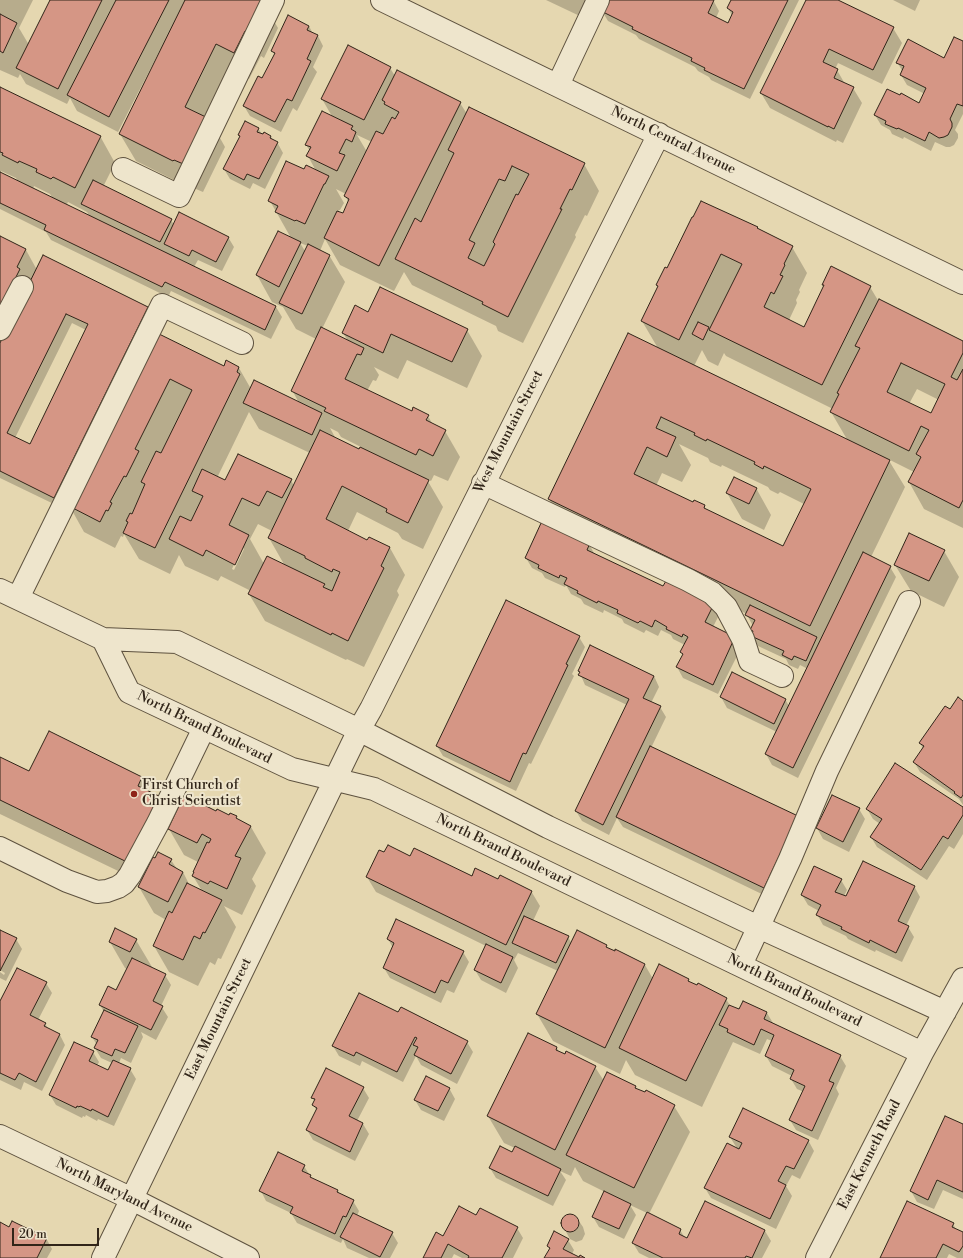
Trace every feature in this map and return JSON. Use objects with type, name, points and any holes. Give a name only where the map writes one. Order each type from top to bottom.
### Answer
[{"type":"street","points":[[123,169],[179,196],[273,0]]},
{"type":"street","name":"North Central Avenue","points":[[384,0],[963,283]]},
{"type":"street","points":[[558,85],[598,0]]},
{"type":"street","name":"West Mountain Street","points":[[335,779],[659,134]]},
{"type":"street","points":[[0,329],[22,286]]},
{"type":"street","points":[[242,343],[162,305],[9,594],[103,639],[177,642],[359,730],[548,827],[758,927],[945,1012]]},
{"type":"street","points":[[483,483],[688,580],[712,593],[726,607],[743,639],[750,661],[782,676]]},
{"type":"street","points":[[741,965],[790,859],[828,771],[909,602]]},
{"type":"street","name":"North Brand Boulevard","points":[[103,639],[129,692],[292,769],[374,789],[922,1053]]},
{"type":"street","points":[[0,848],[67,881],[97,892],[107,891],[118,887],[124,883],[130,875],[158,823],[204,728]]},
{"type":"street","name":"East Mountain Street","points":[[103,1258],[335,779]]},
{"type":"street","name":"East Kenneth Road","points":[[817,1258],[922,1053],[963,979]]},
{"type":"street","name":"North Maryland Avenue","points":[[0,1136],[132,1199],[248,1258]]},
{"type":"building","points":[[50,0],[102,0],[58,89],[16,68]]},
{"type":"building","points":[[116,0],[169,0],[109,117],[67,95]]},
{"type":"building","points":[[185,0],[261,0],[249,32],[245,31],[234,53],[216,44],[185,107],[210,119],[188,166],[174,160],[173,161],[119,134]]},
{"type":"building","points":[[606,0],[714,0],[708,13],[728,23],[733,12],[727,8],[731,0],[788,0],[744,89],[704,70],[705,68],[691,61],[692,58],[632,29],[633,27],[601,11]]},
{"type":"building","points":[[806,0],[838,0],[894,27],[873,70],[829,49],[823,62],[838,69],[834,78],[854,87],[834,129],[760,93]]},
{"type":"building","points":[[0,14],[17,23],[3,53],[0,51]]},
{"type":"building","points":[[288,15],[309,26],[307,30],[318,35],[307,59],[311,61],[292,101],[287,99],[275,122],[243,106],[258,76],[262,78],[275,53],[271,51]]},
{"type":"building","points":[[954,37],[963,41],[963,106],[957,104],[950,119],[952,127],[948,135],[939,138],[929,132],[925,141],[898,128],[897,129],[885,124],[886,121],[874,115],[887,89],[900,95],[901,93],[919,103],[926,88],[900,75],[904,66],[896,63],[908,39],[944,58]]},
{"type":"building","points":[[348,45],[391,67],[364,120],[321,99]]},
{"type":"building","points":[[397,70],[461,102],[379,266],[324,238],[337,211],[343,213],[349,199],[344,196],[376,131],[383,134],[392,117],[395,119],[399,112],[384,104],[385,102],[382,100]]},
{"type":"building","points":[[0,87],[101,136],[75,188],[53,177],[51,179],[36,172],[37,169],[19,161],[18,163],[2,155],[3,153],[0,152]]},
{"type":"building","points":[[469,107],[585,163],[572,190],[570,189],[560,209],[562,209],[508,317],[482,304],[483,302],[395,259],[415,218],[421,222],[454,153],[448,150]],"holes":[[[512,166],[529,174],[518,195],[516,194],[493,242],[495,244],[484,266],[468,258],[475,243],[469,240],[499,179],[505,181]]]},
{"type":"building","points":[[322,111],[353,126],[351,129],[356,132],[352,142],[346,139],[339,153],[345,155],[337,171],[306,156],[311,147],[305,145]]},
{"type":"building","points":[[245,121],[259,128],[257,132],[263,134],[264,132],[271,136],[270,138],[278,142],[259,179],[247,174],[244,180],[223,169],[240,136],[238,135]]},
{"type":"building","points":[[286,161],[304,169],[306,165],[329,176],[305,224],[275,212],[278,206],[268,201]]},
{"type":"building","points":[[0,172],[276,306],[265,330],[165,282],[162,287],[44,230],[46,225],[0,203]]},
{"type":"building","points":[[93,180],[172,219],[160,242],[81,204]]},
{"type":"building","points":[[701,201],[758,227],[757,228],[793,246],[780,275],[783,276],[774,294],[771,292],[764,307],[804,327],[824,285],[822,285],[831,266],[871,286],[822,385],[709,330],[742,264],[721,254],[679,340],[641,321],[658,286],[656,285],[665,267],[667,268]]},
{"type":"building","points":[[179,212],[229,237],[216,262],[192,250],[189,256],[164,244]]},
{"type":"building","points":[[278,231],[301,242],[279,287],[256,275]]},
{"type":"building","points":[[0,236],[26,249],[17,267],[20,269],[0,309]]},
{"type":"building","points":[[308,244],[330,255],[302,314],[279,303]]},
{"type":"building","points":[[43,255],[148,307],[54,498],[0,471],[0,343]],"holes":[[[66,314],[88,324],[30,444],[7,433]]]},
{"type":"building","points":[[380,287],[468,329],[452,362],[391,334],[383,353],[342,333],[355,305],[368,312]]},
{"type":"building","points":[[879,299],[963,341],[963,353],[951,377],[957,380],[963,369],[963,500],[959,508],[908,482],[921,457],[916,454],[929,430],[921,426],[909,451],[830,412],[839,394],[837,393],[860,348],[855,346]],"holes":[[[901,363],[945,384],[931,413],[887,392]]]},
{"type":"building","points":[[698,322],[709,327],[703,340],[692,334]]},
{"type":"building","points":[[321,327],[364,348],[361,355],[357,354],[345,379],[412,411],[413,407],[429,415],[426,420],[446,430],[433,456],[419,449],[416,455],[324,411],[326,408],[291,391]]},
{"type":"building","points":[[153,331],[224,366],[226,360],[239,367],[237,372],[240,374],[155,548],[123,533],[128,522],[126,521],[130,513],[132,514],[145,484],[141,482],[156,451],[161,453],[192,390],[170,379],[135,449],[139,451],[126,477],[124,476],[110,502],[112,503],[108,511],[106,510],[100,522],[67,505]]},
{"type":"building","points":[[628,333],[890,460],[810,626],[548,499]],"holes":[[[661,417],[695,433],[694,435],[706,441],[707,439],[755,462],[754,464],[763,469],[764,466],[811,489],[783,546],[704,508],[705,505],[694,500],[693,502],[634,474],[647,447],[667,457],[676,437],[656,428]]]},
{"type":"building","points":[[254,380],[322,413],[312,435],[243,403]]},
{"type":"building","points":[[320,430],[359,449],[360,447],[429,480],[408,523],[386,512],[387,509],[342,486],[326,519],[367,540],[369,537],[390,547],[381,566],[384,568],[348,641],[332,633],[331,635],[248,594],[267,556],[325,584],[323,587],[332,591],[340,572],[333,569],[332,572],[305,558],[305,556],[268,538]]},
{"type":"building","points":[[238,454],[292,479],[282,498],[267,491],[259,506],[242,498],[229,525],[249,535],[235,565],[206,550],[203,556],[169,539],[180,516],[191,521],[203,496],[192,491],[202,469],[225,480]]},
{"type":"building","points":[[734,477],[757,488],[749,504],[726,493]]},
{"type":"building","points":[[542,521],[590,543],[587,550],[663,586],[666,581],[714,604],[705,622],[735,637],[713,685],[676,667],[683,654],[680,652],[688,637],[683,634],[682,637],[666,629],[667,627],[655,620],[652,627],[640,621],[638,623],[617,613],[618,610],[598,601],[597,603],[577,593],[578,591],[564,584],[567,578],[560,575],[559,578],[538,568],[539,565],[525,558]]},
{"type":"building","points":[[909,533],[945,550],[929,581],[894,565]]},
{"type":"building","points":[[863,552],[891,566],[793,768],[765,754]]},
{"type":"building","points":[[506,600],[580,636],[526,754],[523,753],[510,782],[436,746]]},
{"type":"building","points":[[750,605],[817,637],[806,661],[794,656],[792,660],[782,655],[784,651],[751,636],[753,631],[750,630],[755,620],[745,615]]},
{"type":"building","points":[[590,645],[654,676],[643,698],[661,706],[603,825],[575,811],[629,699],[578,675],[580,672],[578,671]]},
{"type":"building","points":[[732,672],[786,699],[774,724],[720,697]]},
{"type":"building","points":[[958,697],[963,701],[963,795],[961,798],[913,762],[924,746],[919,743],[945,706],[950,709]]},
{"type":"building","points":[[49,731],[142,777],[138,786],[161,797],[129,863],[0,800],[0,757],[29,771]]},
{"type":"building","points":[[650,746],[798,816],[764,888],[616,817]]},
{"type":"building","points":[[895,763],[963,807],[963,815],[948,839],[943,836],[921,870],[870,837],[882,819],[866,809]]},
{"type":"building","points":[[184,795],[216,811],[217,809],[229,815],[230,813],[237,816],[236,818],[251,826],[235,856],[241,858],[227,889],[210,881],[208,884],[192,876],[207,842],[209,843],[211,839],[202,834],[197,843],[168,829]]},
{"type":"building","points":[[832,795],[860,808],[843,842],[816,828]]},
{"type":"building","points":[[388,845],[410,856],[414,848],[472,876],[475,868],[498,879],[500,875],[532,891],[506,945],[366,877],[379,850],[384,852]]},
{"type":"building","points":[[158,852],[172,859],[169,864],[183,872],[168,902],[138,887],[153,857],[155,858]]},
{"type":"building","points":[[863,861],[915,886],[898,921],[909,926],[896,953],[870,940],[869,943],[841,929],[842,927],[816,915],[821,905],[801,895],[814,866],[842,879],[835,892],[846,896]]},
{"type":"building","points":[[187,883],[222,900],[205,933],[203,932],[200,939],[194,936],[183,960],[153,946],[169,911],[172,913]]},
{"type":"building","points":[[524,916],[569,936],[556,963],[512,943]]},
{"type":"building","points":[[396,919],[464,951],[448,983],[441,980],[435,993],[383,968],[394,943],[387,939]]},
{"type":"building","points":[[115,928],[137,939],[130,952],[109,942]]},
{"type":"building","points":[[0,930],[17,938],[0,971]]},
{"type":"building","points":[[577,930],[607,945],[606,947],[615,951],[615,949],[645,964],[605,1048],[536,1014]]},
{"type":"building","points":[[486,944],[513,957],[501,983],[474,970]]},
{"type":"building","points":[[132,958],[166,974],[153,1001],[163,1006],[151,1030],[99,1005],[108,986],[116,990]]},
{"type":"building","points":[[659,964],[689,979],[688,981],[697,985],[698,983],[727,998],[686,1081],[619,1048]]},
{"type":"building","points":[[17,968],[47,982],[30,1015],[46,1023],[44,1026],[60,1034],[36,1082],[19,1073],[15,1080],[0,1073],[0,1001]]},
{"type":"building","points":[[359,993],[398,1012],[401,1007],[468,1041],[451,1074],[414,1055],[418,1047],[413,1045],[417,1038],[415,1037],[397,1072],[356,1052],[354,1056],[332,1046]]},
{"type":"building","points":[[743,1001],[767,1012],[764,1019],[841,1055],[829,1081],[834,1083],[812,1131],[789,1120],[805,1086],[790,1079],[794,1070],[765,1056],[774,1035],[761,1029],[754,1045],[727,1032],[728,1029],[719,1025],[729,1005],[739,1009]]},
{"type":"building","points":[[104,1010],[138,1026],[125,1053],[115,1049],[112,1056],[94,1048],[98,1040],[91,1037]]},
{"type":"building","points":[[528,1033],[557,1047],[556,1050],[565,1054],[566,1051],[596,1066],[555,1150],[487,1116]]},
{"type":"building","points":[[74,1042],[94,1051],[89,1061],[108,1070],[113,1060],[131,1068],[108,1117],[92,1109],[91,1111],[80,1106],[77,1106],[76,1108],[49,1095]]},
{"type":"building","points":[[326,1068],[364,1087],[349,1116],[363,1123],[350,1152],[306,1130],[317,1108],[312,1105],[315,1099],[311,1098]]},
{"type":"building","points":[[607,1072],[636,1086],[635,1088],[645,1092],[646,1090],[675,1105],[634,1188],[566,1155]]},
{"type":"building","points":[[426,1076],[450,1088],[438,1111],[414,1100]]},
{"type":"building","points":[[743,1108],[809,1140],[794,1169],[786,1166],[778,1181],[786,1185],[770,1219],[704,1188],[727,1143],[739,1149],[742,1143],[729,1137]]},
{"type":"building","points":[[945,1116],[963,1124],[963,1192],[937,1180],[928,1200],[910,1191]]},
{"type":"building","points":[[500,1146],[512,1152],[515,1146],[561,1169],[548,1196],[489,1168]]},
{"type":"building","points":[[278,1152],[305,1165],[302,1171],[311,1175],[310,1177],[338,1190],[337,1192],[354,1200],[346,1217],[343,1216],[335,1234],[290,1213],[293,1207],[259,1191]]},
{"type":"building","points":[[604,1191],[631,1204],[619,1229],[592,1217]]},
{"type":"building","points":[[705,1201],[765,1230],[752,1258],[746,1256],[745,1258],[663,1258],[632,1243],[647,1212],[681,1229],[679,1234],[687,1238]]},
{"type":"building","points":[[907,1201],[954,1223],[952,1227],[963,1232],[963,1246],[959,1252],[943,1244],[936,1258],[880,1258]]},
{"type":"building","points":[[459,1206],[476,1215],[480,1208],[518,1227],[502,1258],[468,1258],[469,1256],[448,1244],[441,1258],[423,1258],[436,1232],[443,1236]]},
{"type":"building","points":[[353,1213],[393,1232],[380,1257],[340,1237]]},
{"type":"building","points":[[570,1214],[576,1217],[579,1223],[576,1229],[570,1232],[564,1229],[561,1223],[564,1217]]},
{"type":"building","points":[[12,1221],[47,1238],[37,1258],[0,1258],[0,1222],[9,1227]]},
{"type":"building","points":[[554,1231],[569,1239],[563,1249],[579,1257],[580,1255],[585,1258],[544,1258],[550,1248],[547,1246]]},
{"type":"place","name":"First Church of Christ Scientist","points":[[134,794]]}]
